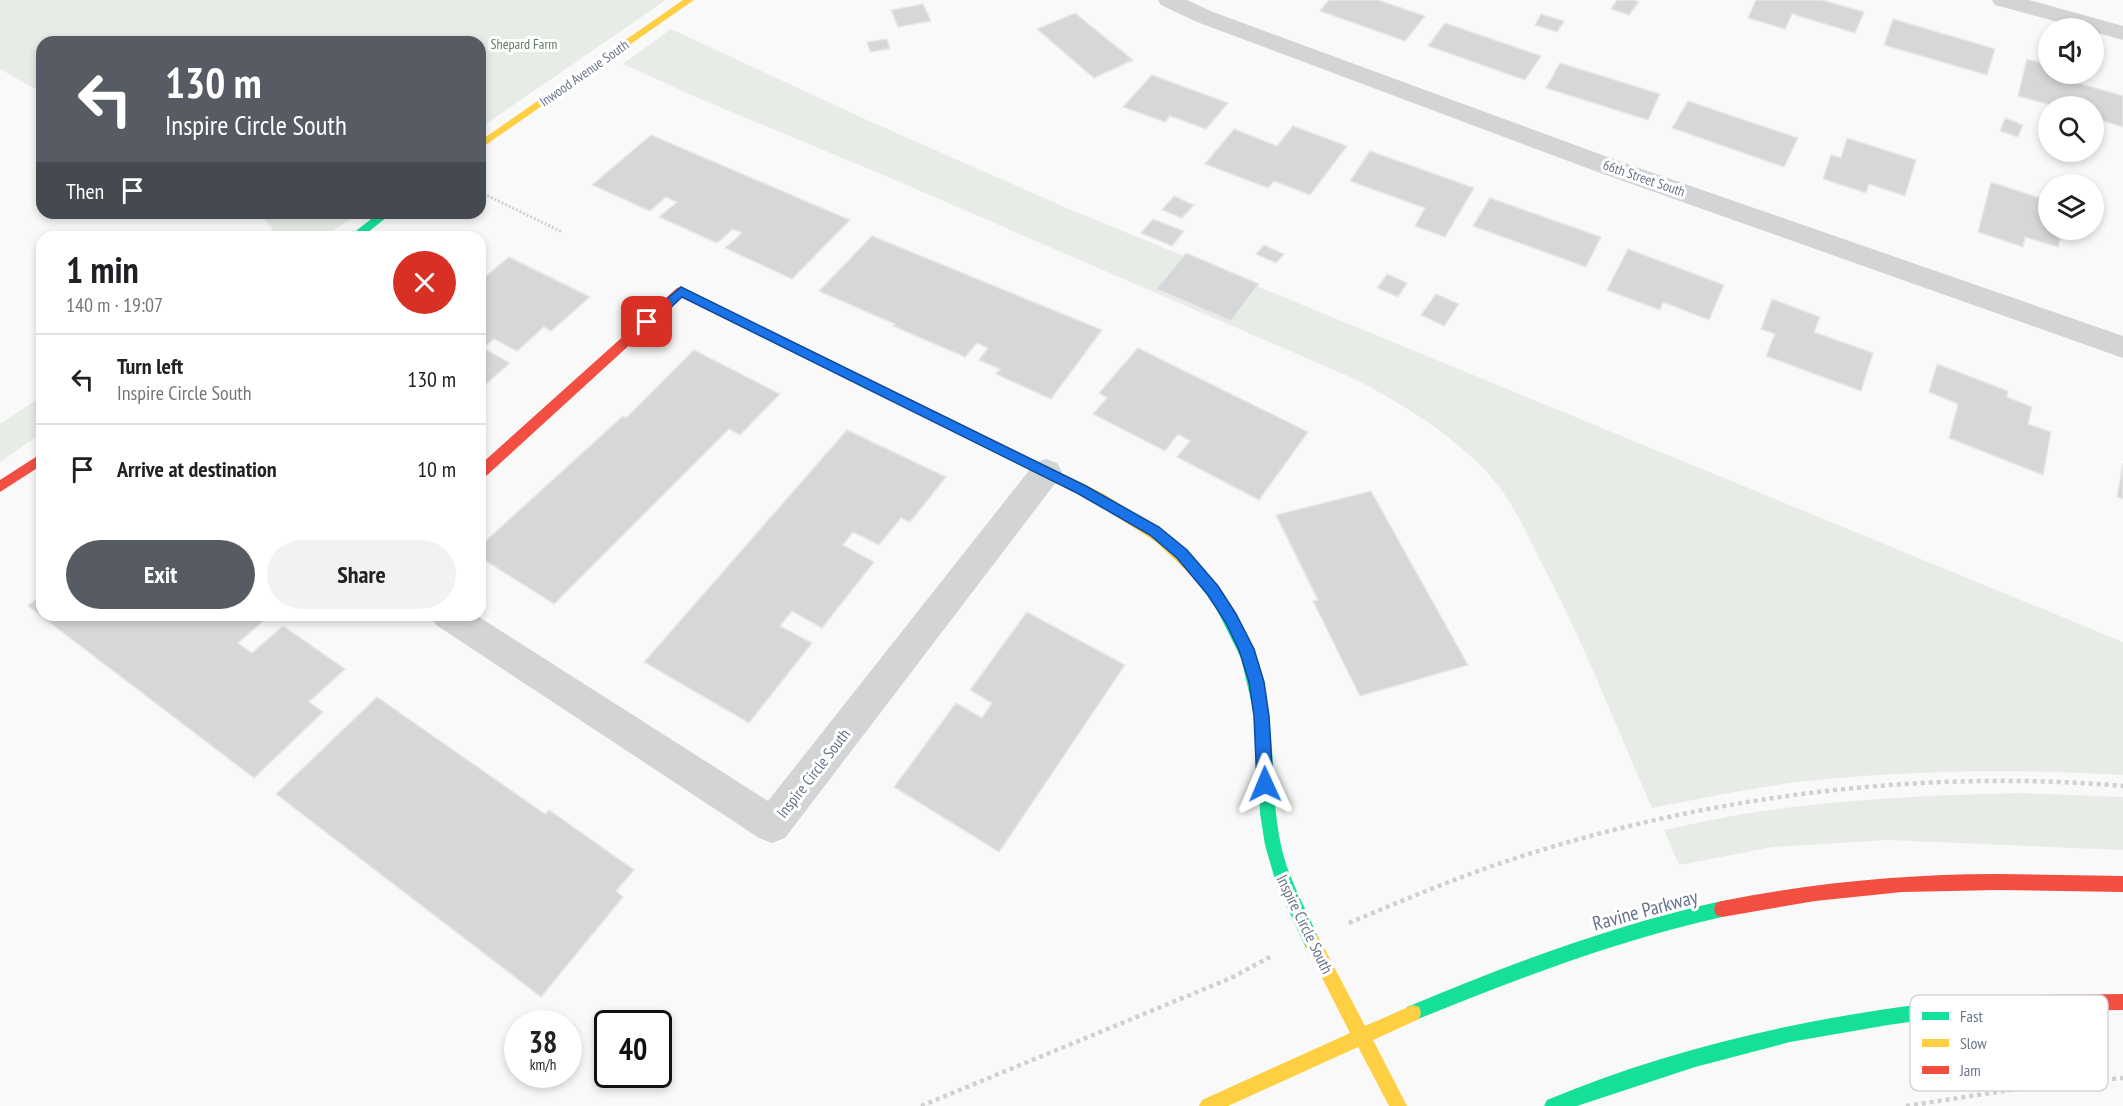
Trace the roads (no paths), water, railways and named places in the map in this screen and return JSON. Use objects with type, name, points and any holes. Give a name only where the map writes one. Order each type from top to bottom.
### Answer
[{"type":"street","name":"Inwood Avenue South","points":[[486,142],[689,0]]},
{"type":"street","name":"66th Street South","points":[[1169,0],[1205,17],[1604,165],[2123,347]]},
{"type":"street","points":[[2003,0],[2123,33]]},
{"type":"street","points":[[362,231],[379,219]]},
{"type":"street","name":"Inspire Circle South","points":[[486,468],[681,291],[1046,472],[1120,510],[1155,531],[1193,566],[1231,618],[1246,649],[1256,682],[1264,741],[1265,802],[1278,865],[1296,910],[1398,1106]]},
{"type":"street","points":[[0,487],[36,462]]},
{"type":"street","name":"Inspire Circle South","points":[[457,621],[772,825],[1046,472]]},
{"type":"street","name":"Ravine Parkway","points":[[1208,1106],[1499,977],[1579,948],[1688,918],[1835,890],[1909,884],[2033,882],[2123,884]]},
{"type":"street","points":[[2108,1002],[2123,1002]]},
{"type":"street","points":[[1553,1106],[1633,1076],[1712,1052],[1782,1034],[1910,1012]]},
{"type":"park label","name":"Shepard Farm","points":[[524,44]]}]
